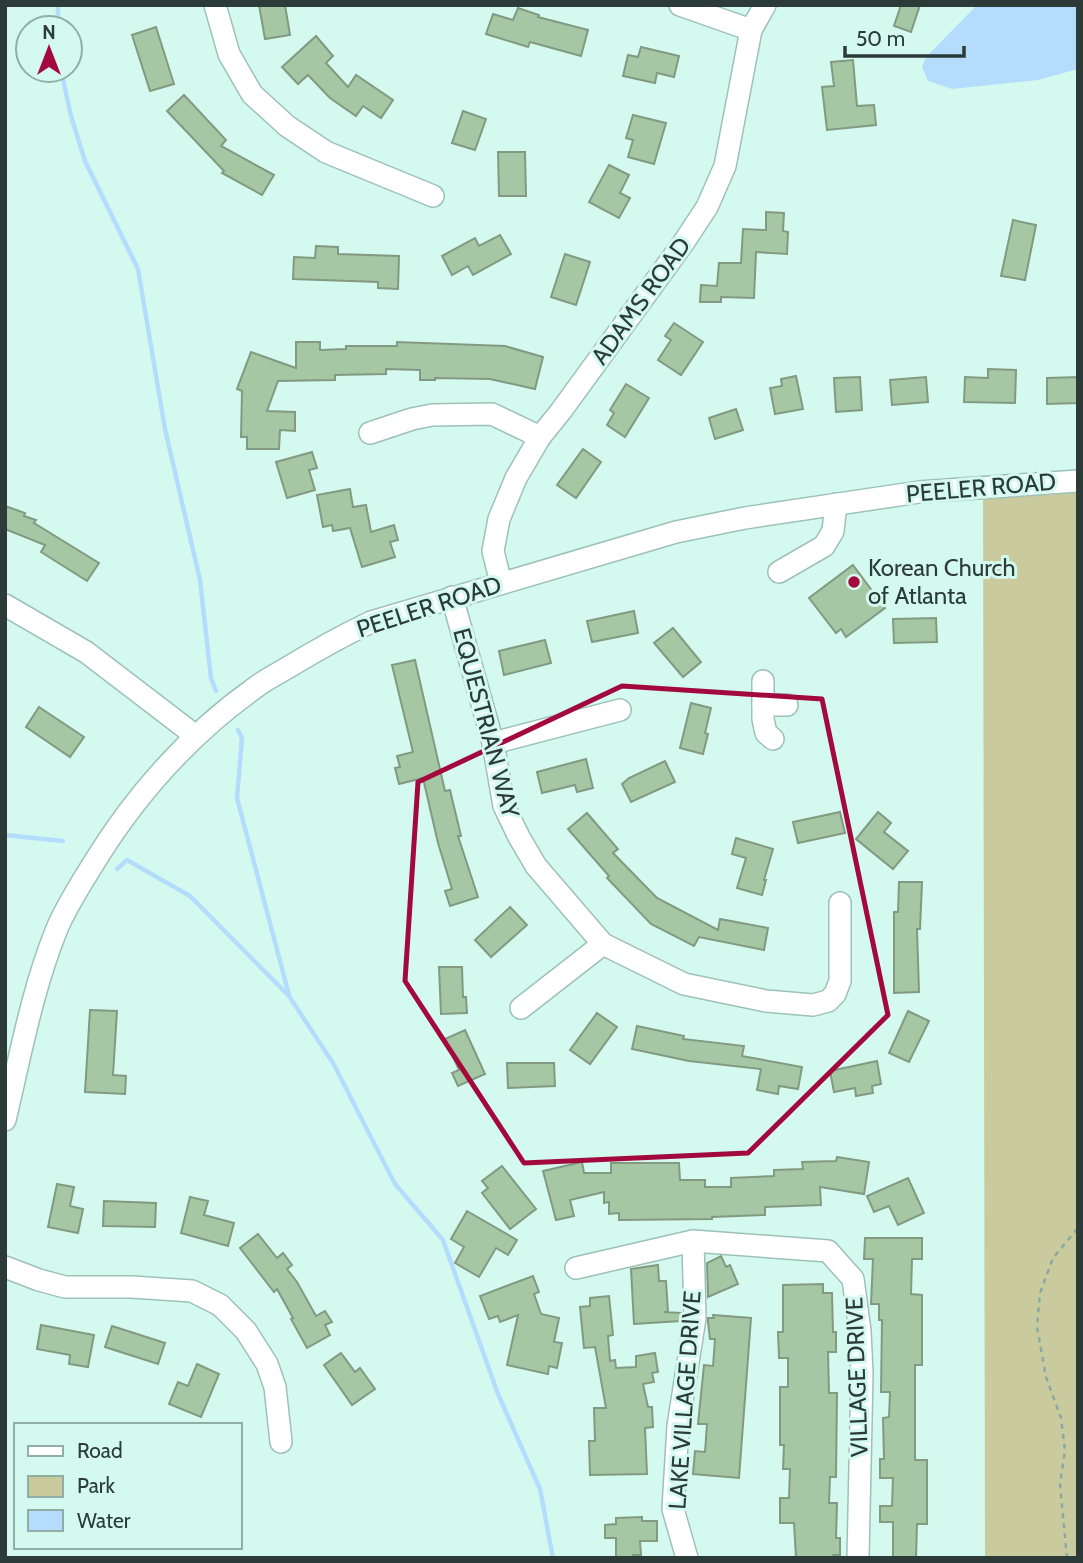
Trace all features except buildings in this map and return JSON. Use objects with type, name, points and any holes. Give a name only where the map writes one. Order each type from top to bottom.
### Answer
[{"type":"street","points":[[215,5],[229,54],[252,94],[287,126],[326,152],[433,196]]},
{"type":"street","points":[[680,5],[751,30]]},
{"type":"street","name":"ADAMS ROAD","points":[[501,583],[493,551],[499,519],[516,478],[540,437],[707,207],[725,166],[751,30],[765,5]]},
{"type":"street","points":[[370,433],[432,415],[492,414],[540,437]]},
{"type":"street","name":"PEELER ROAD","points":[[5,1120],[33,1002],[57,928],[108,841],[144,791],[191,739],[256,686],[328,643],[371,622],[676,532],[745,518],[919,492],[1078,481]]},
{"type":"street","points":[[779,572],[824,546],[834,531],[836,504]]},
{"type":"street","name":"EQUESTRIAN WAY","points":[[452,597],[493,743],[504,806],[536,866],[603,944],[684,984],[766,1001],[813,1005],[828,1001],[835,994],[840,981],[840,903]]},
{"type":"street","points":[[5,605],[86,652],[188,730],[191,739]]},
{"type":"street","points":[[763,681],[766,733],[773,739]]},
{"type":"street","points":[[763,705],[787,705]]},
{"type":"street","points":[[493,743],[620,709]]},
{"type":"street","points":[[521,1008],[603,944]]},
{"type":"street","name":"VILLAGE DRIVE","points":[[576,1268],[693,1241],[828,1251],[853,1279],[860,1331],[862,1373],[858,1558]]},
{"type":"street","name":"LAKE VILLAGE DRIVE","points":[[687,1558],[673,1508],[678,1426],[695,1318],[693,1241]]},
{"type":"street","points":[[5,1267],[65,1287],[132,1287],[191,1291],[220,1305],[246,1331],[267,1364],[275,1387],[281,1441]]},
{"type":"path","points":[[1067,1558],[1060,1484],[1065,1450],[1061,1418],[1046,1377],[1037,1326],[1040,1293],[1053,1258],[1078,1228]]},
{"type":"highlighted area","points":[[622,686],[822,699],[888,1015],[748,1153],[524,1163],[405,981],[418,782]]},
{"type":"green space","points":[[1078,484],[1078,1558],[985,1558],[983,490]]},
{"type":"water","points":[[977,5],[1078,5],[1078,69],[1038,80],[952,89],[928,81],[922,67],[926,57]]},
{"type":"waterway","points":[[58,5],[58,14]]},
{"type":"waterway","points":[[64,84],[85,161],[138,269],[165,429],[200,580],[211,678],[216,691]]},
{"type":"waterway","points":[[238,730],[242,738],[237,798],[289,995]]},
{"type":"waterway","points":[[5,835],[63,841]]},
{"type":"waterway","points":[[117,869],[127,860],[190,896],[289,996],[333,1063],[395,1184],[443,1240],[498,1394],[540,1489],[553,1558]]},
{"type":"place","name":"Korean Church of Atlanta","points":[[854,582]]}]
